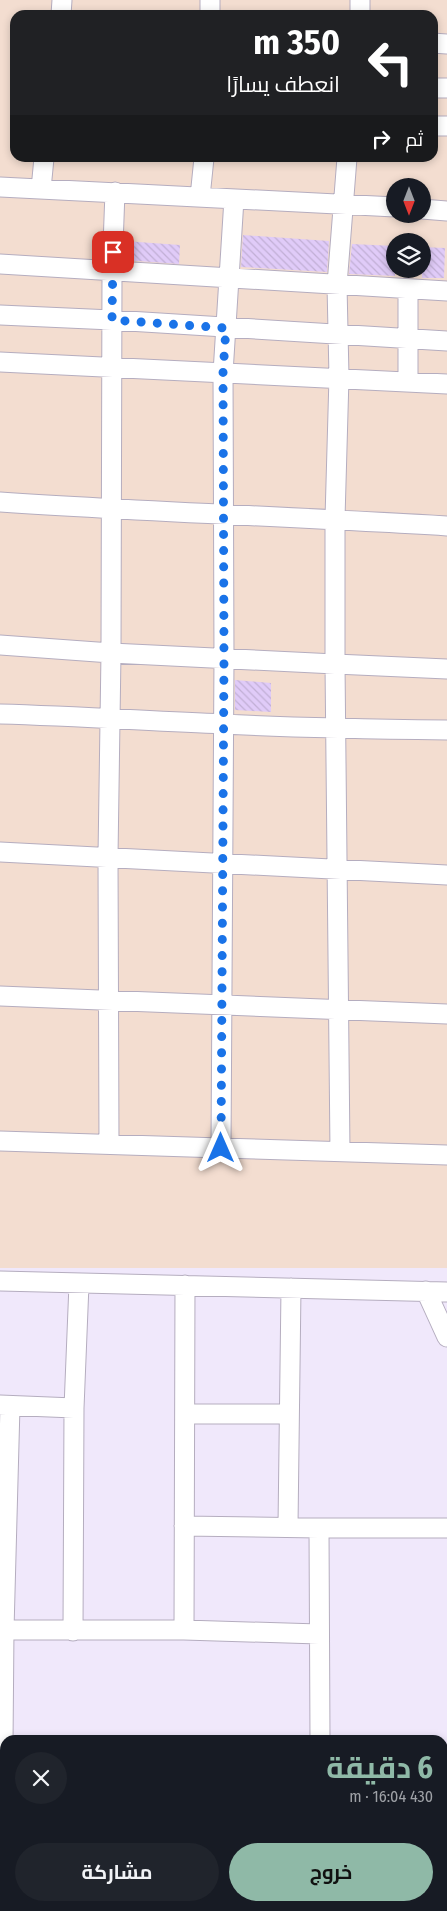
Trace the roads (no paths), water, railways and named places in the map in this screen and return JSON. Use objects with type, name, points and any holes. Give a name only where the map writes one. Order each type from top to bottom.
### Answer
[{"type":"street","points":[[42,189],[44,162]]},
{"type":"street","points":[[200,197],[204,162]]},
{"type":"street","points":[[340,1151],[335,519],[339,377],[337,285],[347,162]]},
{"type":"street","points":[[0,187],[386,206]]},
{"type":"street","points":[[109,1144],[108,857],[111,653],[111,368],[112,272],[116,192]]},
{"type":"street","points":[[221,1148],[224,724],[223,373],[234,199]]},
{"type":"street","points":[[431,209],[447,210]]},
{"type":"street","points":[[0,264],[447,291]]},
{"type":"street","points":[[408,290],[408,381]]},
{"type":"street","points":[[0,316],[112,320],[447,341]]},
{"type":"street","points":[[0,362],[339,377],[447,384]]},
{"type":"street","points":[[0,502],[224,516],[335,519],[447,526]]},
{"type":"street","points":[[0,645],[111,653],[447,669]]},
{"type":"street","points":[[0,714],[336,729],[447,730]]},
{"type":"street","points":[[0,852],[447,875]]},
{"type":"street","points":[[0,996],[447,1014]]},
{"type":"street","points":[[0,1141],[447,1154]]},
{"type":"street","points":[[0,1281],[447,1292]]},
{"type":"street","points":[[73,1631],[74,1408],[79,1284]]},
{"type":"street","points":[[184,1630],[185,1285]]},
{"type":"street","points":[[288,1526],[291,1288]]},
{"type":"street","points":[[426,1292],[443,1320],[447,1337]]},
{"type":"street","points":[[3,1735],[3,1403],[74,1408]]},
{"type":"street","points":[[185,1414],[289,1414]]},
{"type":"street","points":[[184,1526],[447,1528]]},
{"type":"street","points":[[319,1528],[320,1735]]},
{"type":"street","points":[[4,1630],[184,1630],[319,1634]]}]
